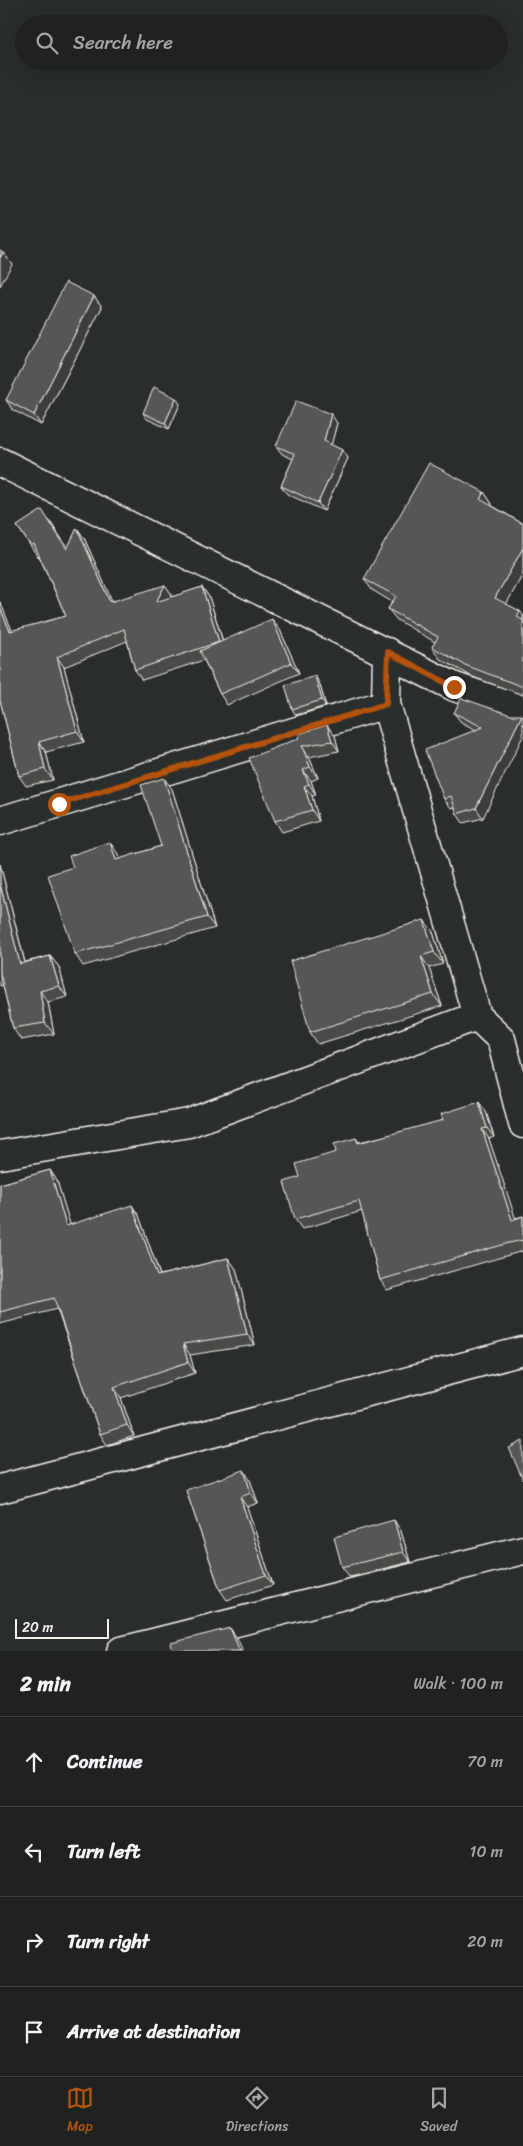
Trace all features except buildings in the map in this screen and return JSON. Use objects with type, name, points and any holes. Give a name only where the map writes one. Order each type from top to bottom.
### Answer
[{"type":"street","points":[[4,470],[388,652],[454,687],[523,710]]},
{"type":"street","points":[[388,652],[386,704],[477,1016],[512,1035],[523,1124]]},
{"type":"street","points":[[0,821],[386,704]]},
{"type":"street","points":[[0,1155],[189,1123],[477,1016]]},
{"type":"street","points":[[0,1489],[523,1351]]},
{"type":"street","points":[[121,1651],[523,1550]]},
{"type":"route","points":[[59,804],[386,704],[388,652],[454,687]]}]
